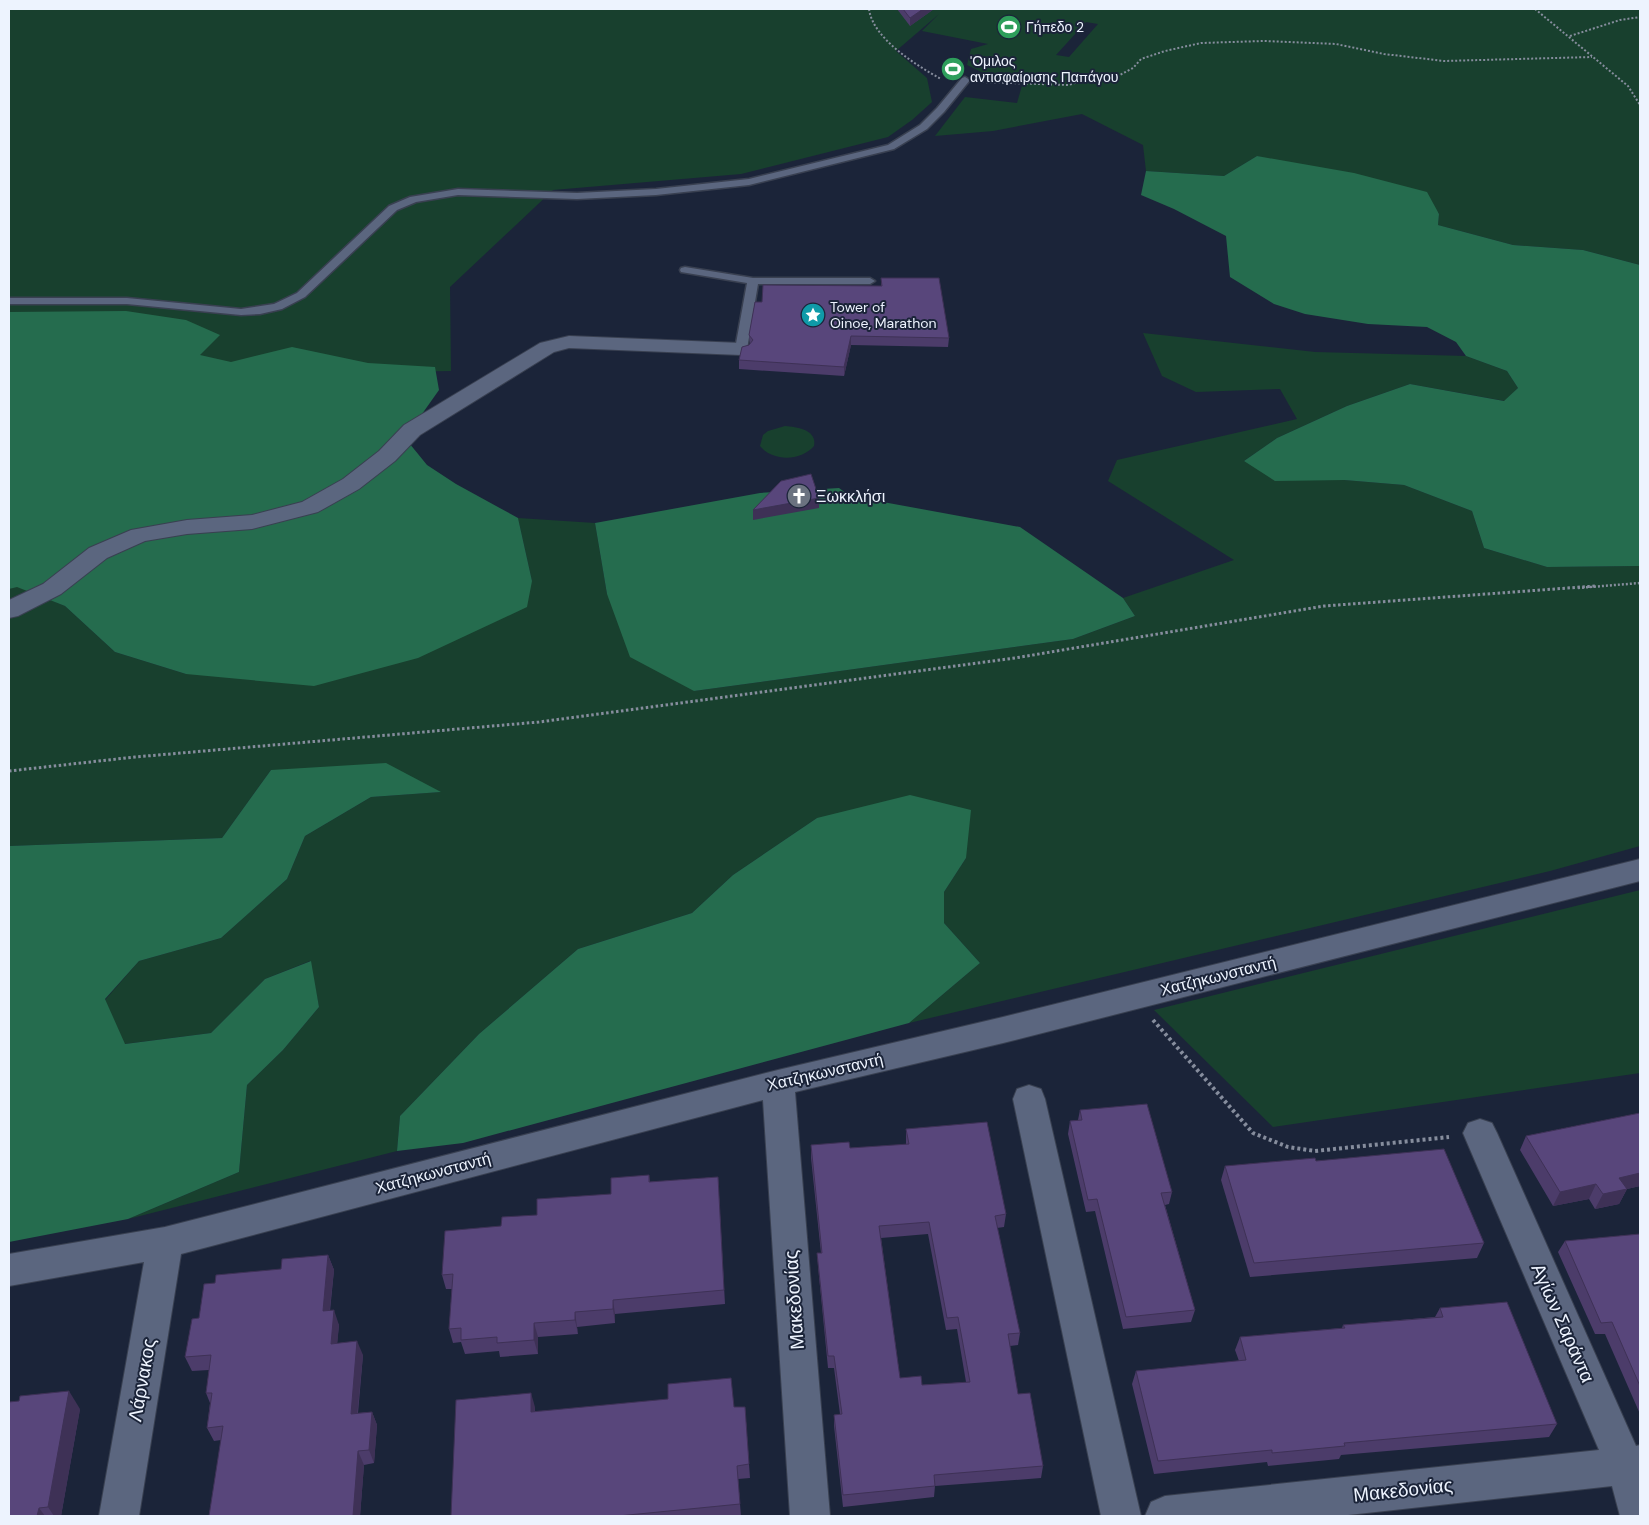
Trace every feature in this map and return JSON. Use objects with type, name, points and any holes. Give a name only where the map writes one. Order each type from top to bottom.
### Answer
[{"type":"street","points":[[9,610],[52,588],[98,552],[139,535],[187,526],[252,522],[310,507],[351,484],[387,456],[412,430],[547,347],[569,342],[741,350]]},
{"type":"street","name":"Χατζηκωνσταντή","points":[[9,1270],[165,1243],[778,1083],[1132,998],[1640,870]]},
{"type":"street","name":"Μακεδονίας","points":[[778,1083],[810,1516]]},
{"type":"street","points":[[1029,1099],[1121,1516]]},
{"type":"street","name":"Αγίων Σαράντα","points":[[1480,1133],[1633,1465],[1640,1516]]},
{"type":"street","name":"Λάρνακος","points":[[119,1516],[165,1243]]},
{"type":"street","name":"Μακεδονίας","points":[[1165,1516],[1633,1465]]},
{"type":"lane","points":[[9,301],[127,301],[241,312],[278,307],[301,295],[393,208],[414,199],[458,192],[577,196],[606,195],[656,192],[749,182],[891,147],[912,138],[929,123],[965,80]]},
{"type":"lane","points":[[685,270],[753,281],[870,281]]},
{"type":"lane","points":[[741,350],[753,281]]},
{"type":"path","points":[[869,9],[870,19],[884,36],[919,67],[942,80],[1068,85],[1088,79],[1118,76],[1133,68],[1141,59],[1165,51],[1201,43],[1264,41],[1336,44],[1384,54],[1444,61],[1592,57]]},
{"type":"path","points":[[1535,9],[1570,36],[1592,57],[1628,86],[1640,104]]},
{"type":"path","points":[[1570,36],[1620,20],[1640,17]]},
{"type":"path","points":[[9,771],[135,757],[540,722],[1015,658],[1324,606],[1640,583]]},
{"type":"path","points":[[1132,998],[1253,1133],[1272,1142],[1304,1152],[1480,1133]]},
{"type":"green space","points":[[9,9],[1640,9],[1640,265],[1583,250],[1513,245],[1438,225],[1439,213],[1257,156],[1224,176],[1146,171],[1143,145],[1082,114],[993,131],[935,136],[965,97],[1017,103],[1025,75],[996,79],[967,65],[971,49],[988,44],[922,31],[939,14],[896,51],[927,78],[932,102],[912,120],[888,137],[741,174],[553,190],[450,287],[451,371],[284,374],[9,329]],"holes":[[[1086,22],[1098,24],[1069,57],[1056,55]]]},
{"type":"green space","points":[[1257,156],[1354,173],[1427,192],[1439,214],[1438,225],[1513,245],[1583,250],[1640,265],[1640,566],[1547,567],[1484,548],[1472,511],[1404,485],[1344,480],[1275,481],[1244,461],[1277,438],[1347,406],[1410,384],[1504,401],[1518,388],[1507,371],[1466,356],[1456,342],[1427,327],[1368,324],[1305,314],[1274,304],[1230,277],[1226,236],[1174,209],[1141,195],[1146,171],[1224,176]]},
{"type":"green space","points":[[126,311],[186,320],[220,335],[200,355],[231,362],[292,347],[368,363],[435,367],[439,390],[405,438],[427,465],[456,484],[518,518],[532,581],[527,607],[418,658],[314,686],[186,674],[115,652],[65,606],[17,587],[9,589],[9,312]]},
{"type":"green space","points":[[1143,333],[1315,352],[1466,356],[1507,371],[1518,388],[1505,401],[1410,384],[1347,406],[1277,438],[1244,461],[1344,480],[1404,485],[1472,511],[1484,548],[1547,567],[1640,566],[1640,846],[1550,871],[909,1023],[980,963],[944,923],[944,892],[966,858],[817,818],[733,875],[692,913],[578,949],[479,1034],[400,1116],[397,1151],[128,1219],[239,1172],[247,1085],[283,1050],[319,1007],[310,961],[265,979],[211,1033],[124,1044],[105,1000],[139,961],[221,938],[287,879],[305,836],[371,797],[440,792],[271,770],[222,838],[9,846],[9,589],[17,586],[65,606],[115,652],[186,674],[532,581],[518,518],[595,523],[607,594],[694,691],[1073,639],[1135,616],[1123,598],[1234,560],[1108,481],[1117,460],[1297,419],[1280,389],[1196,392],[1162,376]]},
{"type":"green space","points":[[785,426],[806,430],[813,436],[814,446],[802,455],[787,458],[772,455],[760,446],[763,435],[768,431]]},
{"type":"green space","points":[[839,488],[850,496],[1020,527],[1123,598],[1135,616],[1073,639],[694,691],[630,657],[607,594],[595,523],[760,493]]},
{"type":"green space","points":[[386,763],[441,792],[371,797],[305,836],[287,879],[221,938],[139,961],[105,999],[125,1044],[211,1033],[265,979],[311,961],[319,1007],[283,1050],[247,1085],[239,1172],[128,1219],[9,1242],[9,846],[222,838],[271,770]]},
{"type":"green space","points":[[910,795],[971,810],[966,858],[944,892],[944,923],[980,963],[909,1023],[463,1143],[397,1151],[400,1116],[479,1034],[578,949],[692,913],[733,875],[817,818]]},
{"type":"green space","points":[[1640,890],[1640,1073],[1273,1127],[1154,1010]]},
{"type":"building","points":[[903,9],[923,9],[910,18]]},
{"type":"building","points":[[881,278],[939,278],[949,338],[851,336],[844,367],[739,360],[742,347],[749,345],[753,340],[749,335],[755,302],[762,302],[763,285],[882,286]]},
{"type":"building","points":[[811,474],[819,498],[753,510],[781,481]]},
{"type":"building","points":[[1147,1104],[1172,1192],[1161,1193],[1195,1310],[1126,1317],[1097,1199],[1088,1200],[1070,1121],[1082,1120],[1080,1110]]},
{"type":"building","points":[[1640,1113],[1640,1173],[1619,1178],[1627,1189],[1603,1194],[1596,1184],[1560,1192],[1526,1136]]},
{"type":"building","points":[[987,1122],[1006,1214],[995,1216],[1020,1333],[1008,1334],[1018,1394],[1030,1393],[1043,1466],[934,1475],[935,1486],[843,1495],[834,1415],[842,1414],[834,1356],[828,1356],[817,1253],[822,1253],[811,1145],[849,1142],[850,1148],[909,1144],[906,1129]],"holes":[[[929,1222],[947,1318],[958,1317],[970,1382],[922,1385],[921,1376],[900,1378],[879,1226]]]},
{"type":"building","points":[[1444,1149],[1484,1243],[1254,1263],[1225,1166],[1315,1158],[1316,1161]]},
{"type":"building","points":[[649,1175],[649,1182],[718,1177],[724,1290],[613,1300],[613,1309],[575,1312],[575,1320],[534,1323],[534,1340],[497,1343],[497,1337],[461,1340],[461,1328],[449,1329],[453,1274],[442,1275],[445,1231],[501,1226],[502,1217],[537,1215],[537,1199],[611,1194],[611,1178]]},
{"type":"building","points":[[1640,1234],[1640,1386],[1612,1322],[1601,1323],[1565,1241]]},
{"type":"building","points":[[328,1255],[323,1311],[334,1310],[331,1344],[357,1341],[351,1414],[372,1412],[369,1450],[358,1451],[353,1516],[209,1516],[223,1426],[207,1428],[212,1393],[206,1393],[211,1355],[185,1357],[192,1319],[199,1318],[204,1284],[215,1283],[216,1275],[281,1269],[282,1259]]},
{"type":"building","points":[[1507,1302],[1557,1424],[1344,1443],[1345,1446],[1272,1453],[1272,1450],[1158,1461],[1136,1371],[1246,1360],[1240,1337],[1345,1328],[1343,1325],[1443,1317],[1440,1308]]},
{"type":"building","points":[[731,1378],[734,1407],[745,1407],[749,1464],[737,1466],[740,1504],[618,1516],[451,1516],[456,1400],[531,1393],[531,1412],[668,1399],[668,1384]]},
{"type":"building","points":[[69,1391],[48,1507],[39,1508],[37,1516],[9,1516],[9,1402],[19,1401],[20,1396]]},
{"type":"place","name":"Γήπεδο 2","points":[[1009,27]]},
{"type":"place","name":"'Ομιλος αντισφαίρισης Παπάγου","points":[[953,69]]},
{"type":"place","name":"Tower of Oinoe, Marathon","points":[[813,315]]},
{"type":"place","name":"Ξωκκλήσι","points":[[799,496]]}]
